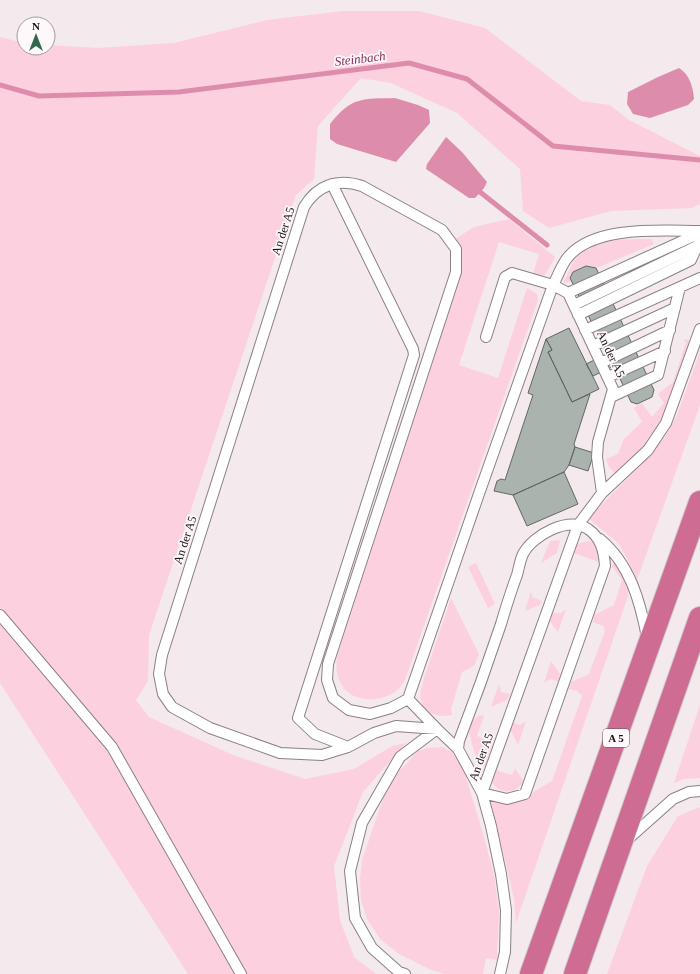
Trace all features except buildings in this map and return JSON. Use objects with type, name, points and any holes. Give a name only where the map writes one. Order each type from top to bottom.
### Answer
[{"type":"highway","name":"A 5","points":[[531,974],[700,502]]},
{"type":"highway","points":[[575,974],[698,624]]},
{"type":"lane","name":"An der A5","points":[[408,699],[391,708],[370,714],[349,710],[333,698],[327,680],[328,664],[456,272],[456,249],[442,230],[362,186],[352,183],[332,184],[324,187],[310,198],[304,208],[162,655],[159,674],[162,694],[172,707],[210,728],[280,752],[322,755],[348,747],[374,733],[396,726],[437,729],[458,749],[482,793]]},
{"type":"lane","points":[[332,184],[413,349],[414,355],[298,718],[315,734],[348,747]]},
{"type":"lane","points":[[405,974],[399,972],[372,948],[355,918],[350,871],[362,823],[400,757],[437,729],[408,699],[553,285],[568,256],[581,245],[596,238],[616,233],[629,232],[700,232]]},
{"type":"lane","points":[[486,337],[505,277],[512,273],[553,285],[568,293],[700,232]]},
{"type":"lane","points":[[576,310],[699,243]]},
{"type":"lane","points":[[585,330],[700,278]]},
{"type":"lane","points":[[611,397],[658,375],[680,287]]},
{"type":"lane","name":"An der A5","points":[[568,293],[613,388],[598,442],[597,457],[602,493]]},
{"type":"lane","points":[[593,346],[675,308]]},
{"type":"lane","name":"An der A5","points":[[482,793],[578,525],[602,493],[648,450],[666,423],[700,329]]},
{"type":"lane","points":[[601,363],[670,330]]},
{"type":"lane","points":[[608,377],[665,351]]},
{"type":"lane","points":[[458,749],[459,741],[491,655],[523,554],[536,539],[552,530],[564,525],[578,525],[587,528],[607,545],[632,581],[641,607],[649,647]]},
{"type":"lane","points":[[500,974],[505,952],[506,910],[501,874],[482,793],[507,800],[525,794],[605,566],[602,544],[594,534]]},
{"type":"lane","points":[[0,615],[112,747],[241,974]]},
{"type":"lane","points":[[698,624],[700,654]]},
{"type":"lane","points":[[621,845],[673,799],[689,792],[700,791]]},
{"type":"shaded area","points":[[343,11],[419,11],[485,28],[581,101],[610,105],[629,120],[700,156],[700,204],[692,208],[611,211],[549,228],[523,211],[520,169],[457,113],[391,83],[361,78],[318,126],[314,179],[296,195],[149,635],[148,681],[136,700],[149,717],[233,755],[305,779],[354,769],[392,746],[406,743],[363,792],[334,866],[340,920],[354,957],[376,974],[188,974],[0,683],[0,37],[16,41],[16,56],[56,56],[56,45],[97,48],[174,43],[267,20]]},
{"type":"shaded area","points":[[679,68],[686,74],[693,90],[694,99],[688,105],[650,118],[633,114],[627,104],[628,92]]},
{"type":"shaded area","points":[[395,98],[429,110],[430,123],[396,162],[337,144],[330,139],[330,124],[345,108],[366,99]]},
{"type":"shaded area","points":[[446,137],[462,152],[487,182],[475,198],[469,198],[426,169],[427,164]]},
{"type":"shaded area","points":[[509,219],[555,257],[545,275],[540,276],[533,274],[539,254],[499,242],[459,365],[498,378],[527,288],[537,294],[538,300],[405,680],[395,692],[388,696],[373,699],[357,697],[350,694],[340,682],[336,664],[337,657],[461,275],[461,255],[455,239],[474,227]]},
{"type":"shaded area","points":[[651,239],[654,244],[596,268],[586,266],[573,272],[570,278],[572,281],[563,283],[574,261],[581,253],[590,248],[610,241]]},
{"type":"shaded area","points":[[685,339],[691,341],[664,415],[647,442],[615,474],[609,467],[606,459],[618,454],[624,439],[642,422],[634,408],[642,403],[652,417],[664,403],[658,394],[673,382],[686,342],[684,341]]},
{"type":"shaded area","points":[[700,352],[700,405],[637,580],[618,543],[588,518],[640,466],[665,437],[677,415]]},
{"type":"shaded area","points":[[560,540],[557,553],[541,563],[550,541]]},
{"type":"shaded area","points":[[588,541],[594,542],[600,551],[599,562],[571,552],[577,544]]},
{"type":"shaded area","points":[[615,559],[628,586],[628,596],[516,923],[514,899],[491,801],[507,804],[523,801],[536,790],[552,781],[582,696],[577,691],[569,689],[571,682],[589,674],[605,631],[603,626],[593,622],[594,615],[614,605],[622,580],[612,566]]},
{"type":"shaded area","points":[[476,563],[495,604],[488,608],[468,567]]},
{"type":"shaded area","points":[[531,591],[532,597],[542,601],[540,605],[525,611]]},
{"type":"shaded area","points":[[451,598],[479,654],[474,666],[462,672],[451,709],[452,715],[441,716],[426,712],[422,705],[420,695],[423,681]]},
{"type":"shaded area","points":[[566,609],[558,632],[548,619],[549,613],[561,613]]},
{"type":"shaded area","points":[[551,661],[560,674],[558,682],[551,679],[544,683]]},
{"type":"shaded area","points":[[499,684],[501,692],[510,694],[507,700],[491,707]]},
{"type":"shaded area","points":[[700,705],[700,778],[684,779],[674,783]]},
{"type":"shaded area","points":[[479,715],[484,716],[477,736],[493,742],[485,766],[478,765],[469,733],[471,723]]},
{"type":"shaded area","points":[[526,721],[518,745],[509,727],[512,722],[520,725]]},
{"type":"shaded area","points":[[443,747],[457,755],[465,774],[494,875],[499,910],[497,960],[486,958],[483,974],[445,974],[431,970],[399,954],[380,939],[367,919],[361,900],[360,879],[362,860],[384,796],[398,773],[418,751],[428,748]]},
{"type":"shaded area","points":[[515,768],[524,782],[516,789],[512,791],[503,791],[495,786],[491,781],[496,770],[512,775]]},
{"type":"shaded area","points":[[700,807],[700,974],[607,974],[647,866],[678,816]]},
{"type":"waterway","name":"Steinbach","points":[[0,85],[39,96],[179,92],[409,63],[467,79],[553,146],[700,160]]},
{"type":"waterway","points":[[480,192],[547,245]]}]
